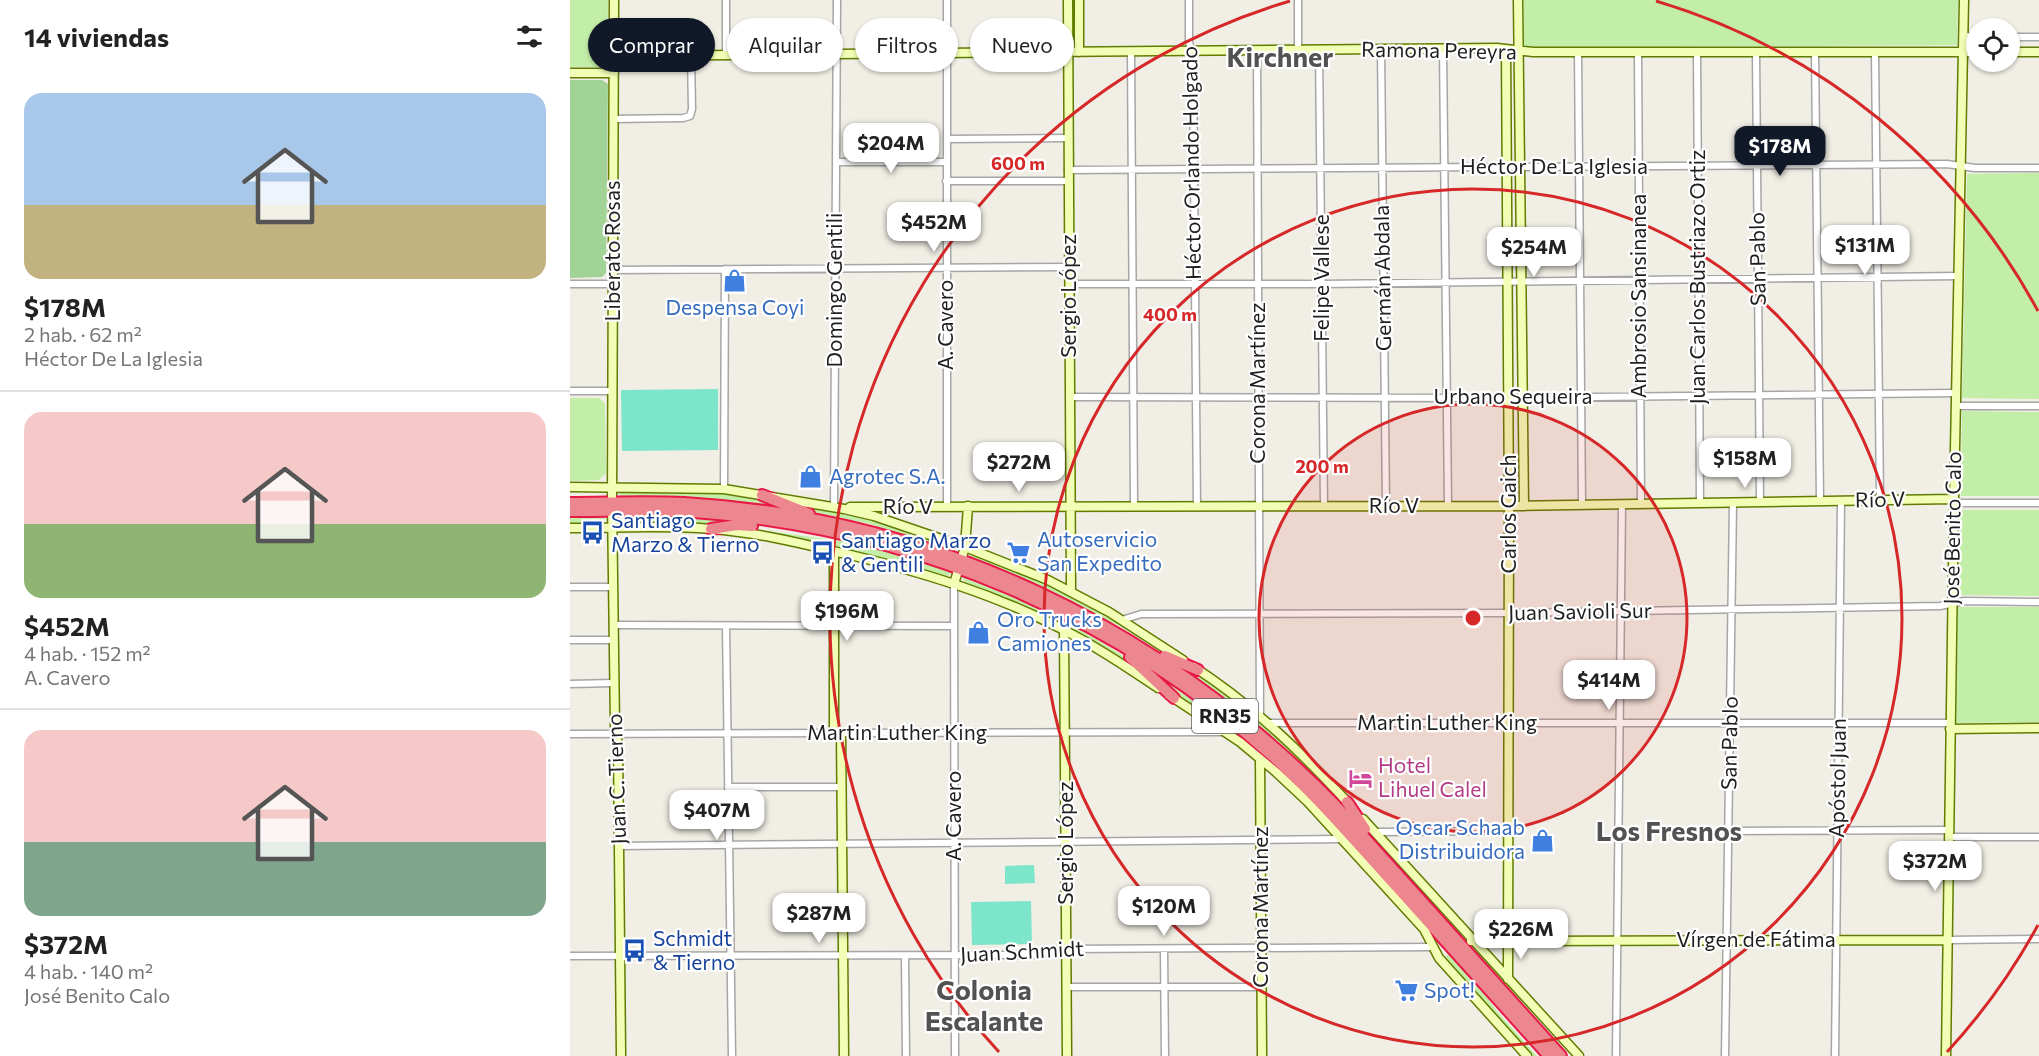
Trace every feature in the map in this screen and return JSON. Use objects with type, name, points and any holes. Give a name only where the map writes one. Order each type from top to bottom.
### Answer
[{"type":"highway","points":[[762,495],[802,512],[870,526],[921,546]]},
{"type":"highway","name":"RN35","points":[[570,503],[711,514],[775,522],[852,537],[960,564],[1028,587],[1099,622],[1194,682],[1267,740],[1335,805],[1432,913],[1478,978],[1549,1056]]},
{"type":"highway","name":"RN35","points":[[570,511],[682,503],[770,513],[866,531],[921,546],[1054,608],[1104,635],[1175,680],[1254,740],[1329,812],[1561,1056]]},
{"type":"highway","points":[[711,529],[743,525],[822,537],[852,537]]},
{"type":"highway","points":[[1054,608],[1077,626],[1130,657],[1174,698]]},
{"type":"highway","points":[[1099,622],[1123,630],[1170,659],[1198,670]]},
{"type":"highway","points":[[1347,802],[1364,829],[1410,880],[1432,913]]},
{"type":"highway","points":[[1478,978],[1498,1007],[1540,1056]]},
{"type":"highway","points":[[1495,984],[1531,1015],[1569,1056]]},
{"type":"street","name":"Liberato Rosas","points":[[614,0],[614,18]]},
{"type":"street","points":[[726,0],[726,55]]},
{"type":"street","name":"Domingo Gentili","points":[[837,0],[837,18]]},
{"type":"street","name":"A. Cavero","points":[[947,0],[947,18]]},
{"type":"street","name":"Sergio López","points":[[1068,0],[1068,18]]},
{"type":"street","points":[[1079,0],[1079,52]]},
{"type":"street","name":"Héctor Orlando Holgado","points":[[1189,0],[1189,41],[1193,64],[1197,506]]},
{"type":"street","points":[[1298,0],[1298,50]]},
{"type":"street","name":"Carlos Gaich","points":[[1518,0],[1524,506]]},
{"type":"street","name":"José Benito Calo","points":[[1946,1056],[1964,0]]},
{"type":"street","points":[[2020,37],[2039,37]]},
{"type":"street","points":[[1443,49],[1448,506]]},
{"type":"street","name":"Ramona Pereyra","points":[[1074,52],[1443,49],[1578,52],[1964,52]]},
{"type":"street","name":"Carlos Gaich","points":[[1506,49],[1509,506],[1508,979]]},
{"type":"street","name":"Corona Martínez","points":[[1257,50],[1260,717]]},
{"type":"street","name":"Felipe Vallese","points":[[1320,50],[1323,506]]},
{"type":"street","name":"Germán Abdala","points":[[1381,50],[1386,506]]},
{"type":"street","points":[[1131,51],[1134,506]]},
{"type":"street","points":[[1578,52],[1582,505]]},
{"type":"street","name":"Ambrosio Sansinanea","points":[[1638,52],[1641,504]]},
{"type":"street","name":"Juan Carlos Bustriazo Ortiz","points":[[1697,52],[1700,503]]},
{"type":"street","name":"San Pablo","points":[[1755,52],[1760,502]]},
{"type":"street","points":[[1815,52],[1820,501]]},
{"type":"street","points":[[1875,52],[1880,500]]},
{"type":"street","points":[[2020,52],[2039,52]]},
{"type":"street","name":"Ramona Pereyra","points":[[715,55],[726,55]]},
{"type":"street","points":[[614,119],[690,116],[692,111],[691,72]]},
{"type":"street","name":"Domingo Gentili","points":[[834,507],[837,72]]},
{"type":"street","name":"A. Cavero","points":[[946,506],[947,72]]},
{"type":"street","name":"Sergio López","points":[[1068,72],[1071,591]]},
{"type":"street","points":[[570,73],[614,73]]},
{"type":"street","name":"Liberato Rosas","points":[[612,507],[614,73]]},
{"type":"street","points":[[946,139],[1068,138]]},
{"type":"street","points":[[836,162],[946,162]]},
{"type":"street","name":"Héctor De La Iglesia","points":[[1068,170],[1947,164],[1971,168],[2039,168]]},
{"type":"street","points":[[946,181],[1068,181]]},
{"type":"street","points":[[613,270],[1069,267]]},
{"type":"street","points":[[724,489],[725,269]]},
{"type":"street","points":[[1069,284],[1322,284],[1958,276]]},
{"type":"street","points":[[570,284],[613,284]]},
{"type":"street","points":[[570,391],[612,391]]},
{"type":"street","name":"Urbano Sequeira","points":[[1070,397],[1523,398],[1956,393]]},
{"type":"street","points":[[1956,406],[2039,406]]},
{"type":"street","points":[[570,487],[724,489],[834,507],[883,519],[965,547],[1071,591],[1122,620],[1198,670],[1268,723],[1347,802],[1579,1056]]},
{"type":"street","name":"Río V","points":[[834,507],[1524,506],[1880,500],[2039,503]]},
{"type":"street","name":"Apóstol Juan","points":[[1835,1056],[1841,501]]},
{"type":"street","name":"San Pablo","points":[[1725,1056],[1733,503]]},
{"type":"street","points":[[1616,1056],[1622,505]]},
{"type":"street","name":"A. Cavero","points":[[955,1056],[954,584],[965,547],[968,506]]},
{"type":"street","name":"Juan C. Tierno","points":[[612,507],[621,1056]]},
{"type":"street","points":[[570,528],[711,529],[764,536],[834,551],[902,567],[999,600],[1101,650],[1224,732],[1260,759],[1308,801],[1424,930],[1439,958],[1527,1056]]},
{"type":"street","points":[[834,551],[837,733],[842,787],[844,1056]]},
{"type":"street","points":[[570,587],[613,587]]},
{"type":"street","name":"Juan Savioli Sur","points":[[1122,620],[1141,614],[1509,614],[1940,606],[1964,601],[2039,602]]},
{"type":"street","points":[[614,626],[954,626]]},
{"type":"street","points":[[726,626],[732,1056]]},
{"type":"street","name":"Sergio López","points":[[1064,630],[1067,1056]]},
{"type":"street","points":[[570,640],[614,640]]},
{"type":"street","points":[[570,684],[614,683]]},
{"type":"street","name":"Martin Luther King","points":[[1268,723],[1838,723],[2039,728]]},
{"type":"street","name":"Martin Luther King","points":[[570,734],[1224,732]]},
{"type":"street","name":"Corona Martínez","points":[[1260,759],[1262,1056]]},
{"type":"street","points":[[728,787],[842,787]]},
{"type":"street","points":[[1374,832],[1508,831]]},
{"type":"street","points":[[1728,831],[1837,831],[2039,837]]},
{"type":"street","points":[[619,846],[1342,839]]},
{"type":"street","name":"Vírgen de Fátima","points":[[1473,940],[2039,939]]},
{"type":"street","name":"Juan Schmidt","points":[[570,956],[1033,955],[1066,949],[1432,947],[1473,940]]},
{"type":"street","points":[[1164,949],[1165,1056]]},
{"type":"street","points":[[905,956],[906,1056]]},
{"type":"street","points":[[1066,987],[1261,987]]},
{"type":"green space","points":[[570,0],[608,0],[608,18],[588,18],[588,67],[570,67]]},
{"type":"green space","points":[[1524,0],[1958,0],[1957,45],[1524,48]]},
{"type":"green space","points":[[570,80],[602,80],[608,84],[606,273],[602,277],[570,278]]},
{"type":"green space","points":[[2039,173],[2039,399],[1962,398],[1967,174]]},
{"type":"green space","points":[[718,389],[718,450],[622,451],[621,390]]},
{"type":"green space","points":[[570,398],[599,398],[605,404],[606,473],[599,480],[570,481]]},
{"type":"green space","points":[[1962,411],[2039,412],[2039,496],[1961,496]]},
{"type":"green space","points":[[622,491],[706,491],[755,497],[793,511],[619,497]]},
{"type":"green space","points":[[794,504],[877,522],[952,545],[955,553],[874,525],[813,512]]},
{"type":"green space","points":[[1960,510],[2039,510],[2039,596],[1959,595]]},
{"type":"green space","points":[[642,514],[712,518],[736,523],[623,524],[619,516]]},
{"type":"green space","points":[[570,515],[606,517],[601,524],[570,525]]},
{"type":"green space","points":[[738,527],[863,544],[909,555],[952,571],[944,577],[857,552]]},
{"type":"green space","points":[[973,554],[1071,595],[1119,622],[1175,660],[1120,626],[1083,610],[1044,589],[970,559],[969,557]]},
{"type":"green space","points":[[964,575],[1046,609],[1122,655],[1140,670],[1002,597],[967,584],[963,579]]},
{"type":"green space","points":[[1958,607],[2039,607],[2039,722],[1956,723]]},
{"type":"green space","points":[[1144,664],[1245,737],[1312,799],[1438,940],[1315,805],[1177,696]]},
{"type":"green space","points":[[1177,664],[1227,695],[1257,720],[1315,775],[1357,821],[1271,737]]},
{"type":"green space","points":[[1034,865],[1035,883],[1005,884],[1005,866]]},
{"type":"green space","points":[[1031,901],[1032,944],[972,945],[971,902]]},
{"type":"green space","points":[[1471,948],[1478,951],[1573,1055],[1496,978]]},
{"type":"green space","points":[[1448,951],[1470,974],[1496,1010],[1537,1056],[1532,1056],[1448,963],[1446,958]]},
{"type":"place","name":"Despensa Coyi","points":[[735,280]]},
{"type":"place","name":"Agrotec S.A.","points":[[811,477]]},
{"type":"place","name":"Santiago Marzo & Tierno","points":[[593,533]]},
{"type":"place","name":"Autoservicio San Expedito","points":[[1019,552]]},
{"type":"place","name":"Santiago Marzo & Gentili","points":[[823,553]]},
{"type":"place","name":"Oro Trucks Camiones","points":[[979,632]]},
{"type":"place","name":"Hotel Lihuel Calel","points":[[1360,778]]},
{"type":"place","name":"Oscar Schaab Distribuidora","points":[[1543,840]]},
{"type":"place","name":"Schmidt & Tierno","points":[[635,951]]},
{"type":"place","name":"Spot!","points":[[1406,991]]},
{"type":"district","name":"Kirchner","points":[[1280,58]]},
{"type":"district","name":"Los Fresnos","points":[[1669,832]]},
{"type":"district","name":"Colonia Escalante","points":[[984,1006]]}]
